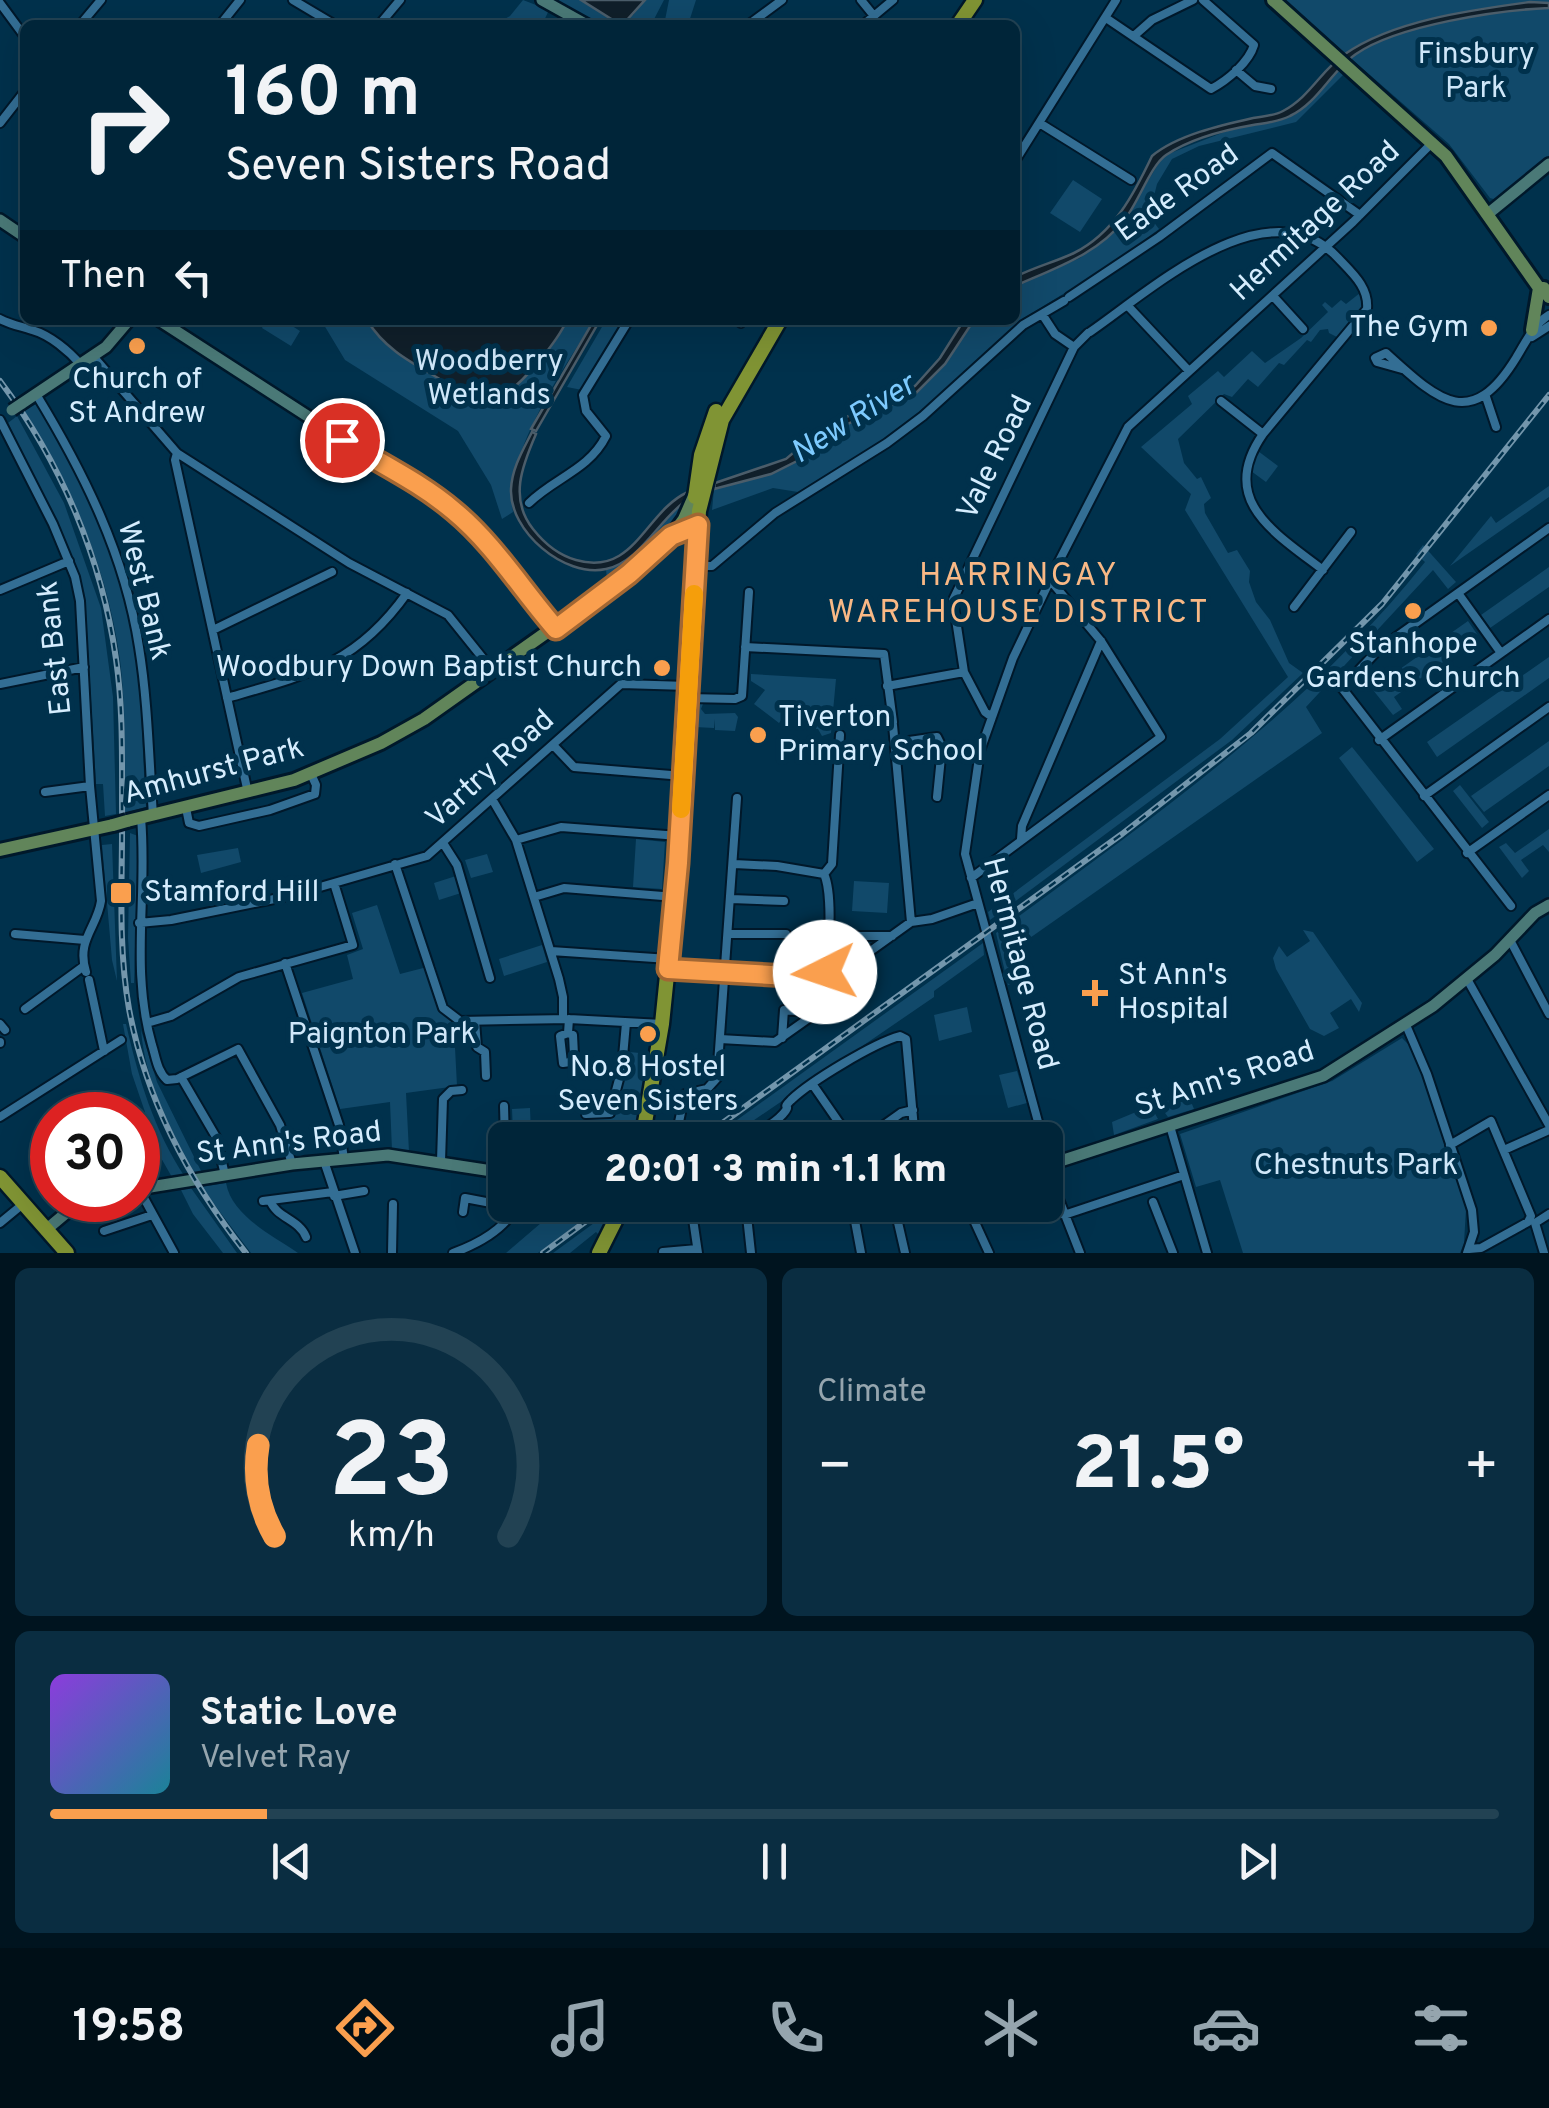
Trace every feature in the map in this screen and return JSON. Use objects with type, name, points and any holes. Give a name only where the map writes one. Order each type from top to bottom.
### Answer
[{"type":"highway","points":[[645,1122],[662,1024],[680,836],[691,694],[695,494],[701,455],[714,416],[767,325]]},
{"type":"highway","points":[[695,518],[722,420],[777,325]]},
{"type":"highway","points":[[0,1177],[68,1253]]},
{"type":"highway","points":[[598,1253],[614,1222]]},
{"type":"main road","points":[[542,0],[578,20]]},
{"type":"main road","points":[[1273,0],[1432,142],[1489,214],[1542,294],[1549,313]]},
{"type":"main road","points":[[1489,214],[1549,164]]},
{"type":"main road","points":[[1530,335],[1542,294]]},
{"type":"main road","points":[[1,420],[93,356],[125,325]]},
{"type":"main road","points":[[168,325],[448,506],[499,558],[556,629]]},
{"type":"main road","name":"Amhurst Park","points":[[0,850],[248,794],[311,774],[387,740],[556,629],[695,518]]},
{"type":"main road","name":"St Ann's Road","points":[[1063,1160],[1323,1076],[1406,1025],[1467,979],[1529,918],[1549,905]]},
{"type":"main road","name":"St Ann's Road","points":[[160,1185],[292,1164],[388,1155],[488,1170]]},
{"type":"main road","points":[[47,1229],[55,1222]]},
{"type":"street","points":[[84,20],[101,0]]},
{"type":"street","points":[[224,20],[240,0]]},
{"type":"street","points":[[293,0],[327,20]]},
{"type":"street","points":[[383,20],[400,0]]},
{"type":"street","points":[[755,20],[782,0]]},
{"type":"street","points":[[861,0],[874,16]]},
{"type":"street","points":[[869,20],[893,0]]},
{"type":"street","points":[[1020,154],[1116,0]]},
{"type":"street","points":[[1135,35],[1152,20],[1194,0]]},
{"type":"street","points":[[1106,18],[1208,89],[1218,86],[1236,70],[1254,45],[1203,0]]},
{"type":"street","points":[[0,3],[20,30]]},
{"type":"street","points":[[1236,70],[1255,86],[1270,89]]},
{"type":"street","points":[[0,123],[20,97]]},
{"type":"street","points":[[1041,124],[1131,180]]},
{"type":"street","name":"Hermitage Road","points":[[1038,1122],[965,854],[980,751],[1021,638],[1126,429],[1360,215],[1432,142]]},
{"type":"street","name":"Eade Road","points":[[696,566],[712,566],[775,512],[887,444],[1024,324],[1159,237],[1272,153],[1360,215]]},
{"type":"street","name":"Vale Road","points":[[992,717],[985,712],[964,672],[953,600],[1074,347],[1207,252],[1234,240],[1256,234],[1286,233],[1311,237],[1326,246]]},
{"type":"street","points":[[1323,570],[1265,524],[1248,497],[1248,465],[1264,434],[1367,309],[1362,284],[1326,246]]},
{"type":"street","points":[[1273,296],[1303,329]]},
{"type":"street","points":[[1128,306],[1189,371]]},
{"type":"street","points":[[1402,369],[1451,401],[1469,402],[1486,397],[1499,385],[1530,335],[1549,313]]},
{"type":"street","points":[[1042,314],[1054,334],[1074,347]]},
{"type":"street","points":[[0,319],[32,330],[68,351],[81,365]]},
{"type":"street","points":[[529,504],[599,450],[606,436],[586,411],[583,395],[626,325]]},
{"type":"street","points":[[1530,335],[1549,326]]},
{"type":"street","points":[[93,356],[177,453],[349,563],[448,616],[494,672]]},
{"type":"street","name":"West Bank","points":[[36,394],[78,466],[120,567],[141,660],[134,820],[139,979],[160,1074],[165,1079],[181,1077]]},
{"type":"street","points":[[1486,397],[1496,426]]},
{"type":"street","points":[[1220,401],[1264,434]]},
{"type":"street","name":"East Bank","points":[[1,420],[69,561],[80,601],[101,901],[85,940],[86,973],[104,1051]]},
{"type":"street","points":[[177,453],[175,460],[248,794]]},
{"type":"street","points":[[1511,906],[1345,696],[1343,684],[1378,650],[1549,528]]},
{"type":"street","points":[[1294,607],[1351,532]]},
{"type":"street","points":[[0,590],[69,561]]},
{"type":"street","points":[[213,630],[332,572]]},
{"type":"street","points":[[971,878],[1161,737],[1101,641],[1052,575]]},
{"type":"street","points":[[749,592],[745,647],[884,654],[911,922]]},
{"type":"street","points":[[227,698],[302,676],[340,658],[376,631],[407,593]]},
{"type":"street","points":[[1458,593],[1501,654]]},
{"type":"street","points":[[1380,740],[1549,620]]},
{"type":"street","points":[[1021,839],[1020,830],[1101,641]]},
{"type":"street","name":"Vartry Road","points":[[139,923],[208,914],[426,856],[621,684],[740,697],[745,647]]},
{"type":"street","points":[[0,684],[84,667]]},
{"type":"street","points":[[887,686],[964,672]]},
{"type":"street","points":[[1424,796],[1549,707]]},
{"type":"street","points":[[824,874],[832,864],[840,735]]},
{"type":"street","points":[[895,743],[937,737],[942,747],[937,797]]},
{"type":"street","points":[[552,746],[574,767],[683,776]]},
{"type":"street","points":[[186,808],[190,823],[199,826],[270,810],[316,794],[311,774]]},
{"type":"street","points":[[45,792],[90,786]]},
{"type":"street","points":[[1467,853],[1549,796]]},
{"type":"street","points":[[679,1122],[685,1094],[714,1084],[732,899],[737,798]]},
{"type":"street","points":[[492,799],[516,840],[551,951],[568,1033]]},
{"type":"street","points":[[516,840],[561,827],[680,836]]},
{"type":"street","points":[[443,844],[457,865],[490,978]]},
{"type":"street","points":[[395,864],[443,1008],[450,1016],[460,1021],[566,1019],[662,1024]]},
{"type":"street","points":[[734,864],[824,874]]},
{"type":"street","points":[[720,1038],[775,1042],[816,1013],[824,978],[830,890],[824,874]]},
{"type":"street","points":[[146,1023],[171,1016],[239,977],[353,945],[334,882]]},
{"type":"street","points":[[534,897],[564,888],[675,897]]},
{"type":"street","points":[[732,899],[784,901]]},
{"type":"street","points":[[551,951],[726,973],[824,978],[837,974],[911,922],[932,919],[978,902]]},
{"type":"street","points":[[15,934],[85,940]]},
{"type":"street","points":[[729,934],[786,934]]},
{"type":"street","points":[[853,963],[857,936],[892,936]]},
{"type":"street","points":[[1510,940],[1549,1014]]},
{"type":"street","points":[[285,963],[338,1125],[344,1159]]},
{"type":"street","points":[[24,1009],[86,973]]},
{"type":"street","points":[[1467,979],[1548,1132],[1504,1150]]},
{"type":"street","points":[[782,1038],[784,1010],[816,1013]]},
{"type":"street","points":[[475,1021],[476,1047],[485,1052],[486,1076]]},
{"type":"street","points":[[586,1114],[610,1114],[622,1068],[626,1023]]},
{"type":"street","points":[[1406,1025],[1472,1210],[1474,1238],[1468,1251]]},
{"type":"street","points":[[774,1122],[789,1102],[813,1085],[873,1047],[900,1036],[906,1039],[914,1122]]},
{"type":"street","points":[[0,1118],[120,1040]]},
{"type":"street","points":[[225,1175],[216,1137],[181,1077],[238,1049],[280,1124],[292,1164]]},
{"type":"street","points":[[813,1085],[839,1122]]},
{"type":"street","points":[[441,1161],[443,1100],[450,1091],[462,1090]]},
{"type":"street","points":[[504,1106],[504,1122]]},
{"type":"street","points":[[888,1122],[900,1113],[914,1110]]},
{"type":"street","points":[[1450,1145],[1491,1121],[1534,1220],[1544,1253]]},
{"type":"street","points":[[1170,1126],[1207,1253]]},
{"type":"street","points":[[324,1161],[355,1253]]},
{"type":"street","points":[[1080,1253],[1064,1214],[1184,1175]]},
{"type":"street","points":[[306,1237],[302,1226],[273,1209],[266,1200],[364,1191]]},
{"type":"street","points":[[463,1212],[465,1198],[488,1202]]},
{"type":"street","points":[[1153,1202],[1173,1253]]},
{"type":"street","points":[[0,1224],[24,1203]]},
{"type":"street","points":[[392,1253],[393,1204]]},
{"type":"street","points":[[1468,1251],[1549,1214]]},
{"type":"street","points":[[104,1230],[130,1222]]},
{"type":"street","points":[[156,1222],[174,1253]]},
{"type":"street","points":[[453,1253],[480,1242],[504,1222]]},
{"type":"street","points":[[663,1252],[697,1251],[693,1222]]},
{"type":"street","points":[[748,1222],[751,1253]]},
{"type":"street","points":[[856,1222],[862,1253]]},
{"type":"street","points":[[898,1222],[904,1253]]},
{"type":"street","points":[[975,1222],[989,1253]]},
{"type":"street","points":[[1474,1238],[1484,1245]]},
{"type":"green space","points":[[523,0],[549,10],[544,20],[503,20]]},
{"type":"green space","points":[[555,0],[581,0],[613,20],[590,20]]},
{"type":"green space","points":[[645,0],[664,0],[654,20],[613,20],[633,15]]},
{"type":"green space","points":[[669,0],[696,0],[690,20],[665,20]]},
{"type":"green space","name":"Finsbury Park","points":[[1284,0],[1549,0],[1549,156],[1497,200],[1490,198],[1449,144]]},
{"type":"green space","points":[[1338,69],[1344,74],[1296,122],[1199,146],[1172,159],[1157,184],[1149,216],[1159,229],[1118,260],[1020,321],[1020,284],[1080,258],[1122,224],[1163,156],[1227,131],[1286,118],[1310,102]]},
{"type":"green space","points":[[1073,180],[1102,199],[1080,232],[1050,213]]},
{"type":"green space","points":[[1360,293],[1362,309],[1339,338],[1328,329],[1320,330],[1284,365],[1279,363],[1258,387],[1248,379],[1232,397],[1224,394],[1178,439],[1184,463],[1197,479],[1201,477],[1211,498],[1204,504],[1205,513],[1228,553],[1237,550],[1250,571],[1249,582],[1256,602],[1270,620],[1289,663],[1303,673],[1232,740],[990,920],[988,912],[1220,739],[1288,677],[1185,510],[1191,494],[1141,447],[1192,404],[1188,396],[1218,371],[1224,377],[1252,351],[1265,363],[1301,338],[1328,312],[1322,305],[1325,302],[1332,308],[1341,300],[1346,304]]},
{"type":"green space","points":[[291,325],[300,331],[291,346],[262,328]]},
{"type":"green space","name":"Woodberry Wetlands","points":[[324,325],[591,325],[552,387],[526,439],[513,489],[513,512],[502,519],[491,485],[458,431],[345,360]]},
{"type":"green space","points":[[603,325],[621,325],[582,390],[567,387]]},
{"type":"green space","points":[[971,325],[1015,325],[924,408],[880,441],[798,492],[773,488],[712,510],[714,489],[772,474],[797,461],[838,428],[914,395],[945,364]]},
{"type":"green space","points":[[36,404],[97,520],[128,613],[139,686],[146,807],[125,813],[120,660],[107,594],[72,499],[24,411]]},
{"type":"green space","points":[[17,416],[64,503],[101,608],[113,697],[116,814],[105,816],[103,784],[96,784],[81,584],[52,512],[8,423]]},
{"type":"green space","points":[[1258,451],[1278,466],[1266,482],[1251,471]]},
{"type":"green space","points":[[1549,486],[1549,497],[1450,566],[1491,516],[1496,523]]},
{"type":"green space","points":[[687,500],[670,527],[607,580],[606,569],[639,547]]},
{"type":"green space","points":[[1423,545],[1456,582],[1448,589],[1433,570],[1306,707],[1322,733],[1017,947],[1026,979],[1008,985],[996,933],[1167,806],[1277,716],[1379,616],[1425,562],[1416,554]]},
{"type":"green space","points":[[1549,567],[1549,587],[1490,628],[1481,615]]},
{"type":"green space","points":[[1468,621],[1479,637],[1394,697],[1402,709],[1393,715],[1365,680],[1376,673],[1383,681]]},
{"type":"green space","points":[[1549,657],[1549,678],[1437,757],[1427,742]]},
{"type":"green space","points":[[751,674],[836,679],[831,733],[822,736],[791,708],[779,723],[754,704],[765,690],[751,681]]},
{"type":"green space","points":[[696,704],[703,704],[705,714],[735,713],[735,731],[715,730],[715,719],[714,728],[695,727]]},
{"type":"green space","points":[[1549,741],[1549,766],[1484,812],[1471,796]]},
{"type":"green space","points":[[1352,747],[1434,849],[1417,862],[1339,758]]},
{"type":"green space","points":[[1460,785],[1489,822],[1482,828],[1453,791]]},
{"type":"green space","points":[[1549,829],[1549,852],[1543,845],[1521,860],[1529,871],[1522,878],[1499,847],[1506,843],[1515,853]]},
{"type":"green space","points":[[130,833],[138,836],[134,983],[128,938]]},
{"type":"green space","points":[[636,839],[665,842],[662,889],[633,887]]},
{"type":"green space","points":[[112,844],[117,981],[102,845]]},
{"type":"green space","points":[[238,848],[241,862],[201,873],[197,855]]},
{"type":"green space","points":[[487,854],[493,872],[471,878],[465,860]]},
{"type":"green space","points":[[456,876],[461,893],[439,900],[434,883]]},
{"type":"green space","points":[[854,881],[889,883],[887,913],[852,911]]},
{"type":"green space","name":"Paignton Park","points":[[377,905],[400,974],[435,965],[454,1029],[457,1086],[406,1093],[409,1152],[392,1150],[390,1102],[340,1109],[302,993],[353,979],[347,955],[363,949],[352,913]]},
{"type":"green space","points":[[1303,930],[1313,932],[1362,1003],[1359,1012],[1351,999],[1330,1013],[1339,1028],[1324,1036],[1310,1029],[1273,958],[1279,946],[1287,957],[1310,941]]},
{"type":"green space","points":[[983,943],[984,955],[934,991],[934,997],[751,1122],[734,1122]]},
{"type":"green space","points":[[542,945],[547,962],[504,976],[499,959]]},
{"type":"green space","points":[[967,1007],[972,1032],[939,1041],[934,1015]]},
{"type":"green space","points":[[123,1024],[145,1092],[138,1092]]},
{"type":"green space","points":[[141,1030],[157,1082],[202,1173],[194,1175],[177,1141],[160,1105],[160,1092],[156,1092]]},
{"type":"green space","name":"Chestnuts Park","points":[[1402,1038],[1413,1049],[1466,1209],[1460,1253],[1243,1253],[1220,1180],[1196,1187],[1180,1134],[1332,1081]]},
{"type":"green space","points":[[629,1052],[651,1054],[639,1122],[586,1122],[587,1117],[614,1117]]},
{"type":"green space","points":[[1017,1071],[1027,1103],[1008,1108],[999,1075]]},
{"type":"green space","points":[[1188,1094],[1194,1109],[1168,1117],[1162,1109],[1164,1102]]},
{"type":"green space","points":[[1148,1107],[1158,1119],[1114,1135],[1112,1122]]},
{"type":"green space","points":[[530,1108],[531,1122],[513,1122],[512,1109]]},
{"type":"green space","points":[[160,1131],[185,1177],[173,1179],[160,1156]]},
{"type":"green space","points":[[226,1183],[245,1215],[298,1253],[251,1253],[201,1187]]},
{"type":"green space","points":[[191,1188],[237,1253],[223,1253],[193,1214],[181,1190]]},
{"type":"green space","points":[[542,1222],[581,1222],[538,1253],[506,1253]]},
{"type":"green space","points":[[595,1222],[608,1222],[600,1236],[596,1232],[570,1253],[553,1253]]},
{"type":"water","points":[[581,0],[645,0],[627,20],[613,20]]},
{"type":"water","points":[[1549,3],[1549,8],[1450,21],[1397,35],[1356,54],[1309,103],[1290,116],[1219,132],[1175,149],[1160,160],[1125,219],[1102,242],[1020,284],[1020,275],[1074,253],[1101,235],[1130,198],[1152,156],[1162,149],[1200,132],[1283,111],[1345,54],[1365,42],[1434,18]]},
{"type":"water","points":[[371,325],[564,325],[529,373],[502,395],[482,399],[469,398],[401,355]]},
{"type":"water","points":[[591,325],[597,325],[536,431],[531,429]]},
{"type":"water","name":"New River","points":[[961,325],[971,325],[945,364],[914,395],[838,428],[797,461],[771,474],[714,489],[715,483],[786,459],[824,427],[915,386],[940,358]]},
{"type":"water","points":[[532,432],[536,434],[520,482],[521,506],[537,534],[569,558],[596,563],[612,559],[626,551],[673,501],[688,492],[687,500],[618,565],[590,570],[557,559],[529,535],[513,505],[513,474]]},
{"type":"railway","points":[[0,381],[42,445],[76,513],[101,585],[109,622],[121,713],[123,958],[129,1009],[146,1075],[188,1168],[246,1253]]},
{"type":"railway","points":[[724,1122],[1122,834],[1251,733],[1382,604],[1549,395]]},
{"type":"railway","points":[[543,1253],[585,1222]]},
{"type":"slow traffic","points":[[681,809],[694,594]]},
{"type":"place","name":"The Gym","points":[[1489,328]]},
{"type":"place","name":"Church of St Andrew","points":[[137,346]]},
{"type":"place","name":"Stanhope Gardens Church","points":[[1413,611]]},
{"type":"place","name":"Woodbury Down Baptist Church","points":[[662,668]]},
{"type":"place","name":"Tiverton Primary School","points":[[758,735]]},
{"type":"place","name":"Stamford Hill","points":[[121,893]]},
{"type":"place","name":"St Ann's Hospital","points":[[1095,993]]},
{"type":"place","name":"No.8 Hostel Seven Sisters","points":[[648,1034]]},
{"type":"district","name":"HARRINGAY WAREHOUSE DISTRICT","points":[[1019,596]]},
{"type":"route","points":[[342,440],[406,476],[457,513],[556,629],[629,574],[671,536],[698,525],[668,969],[824,978],[825,972]]}]
